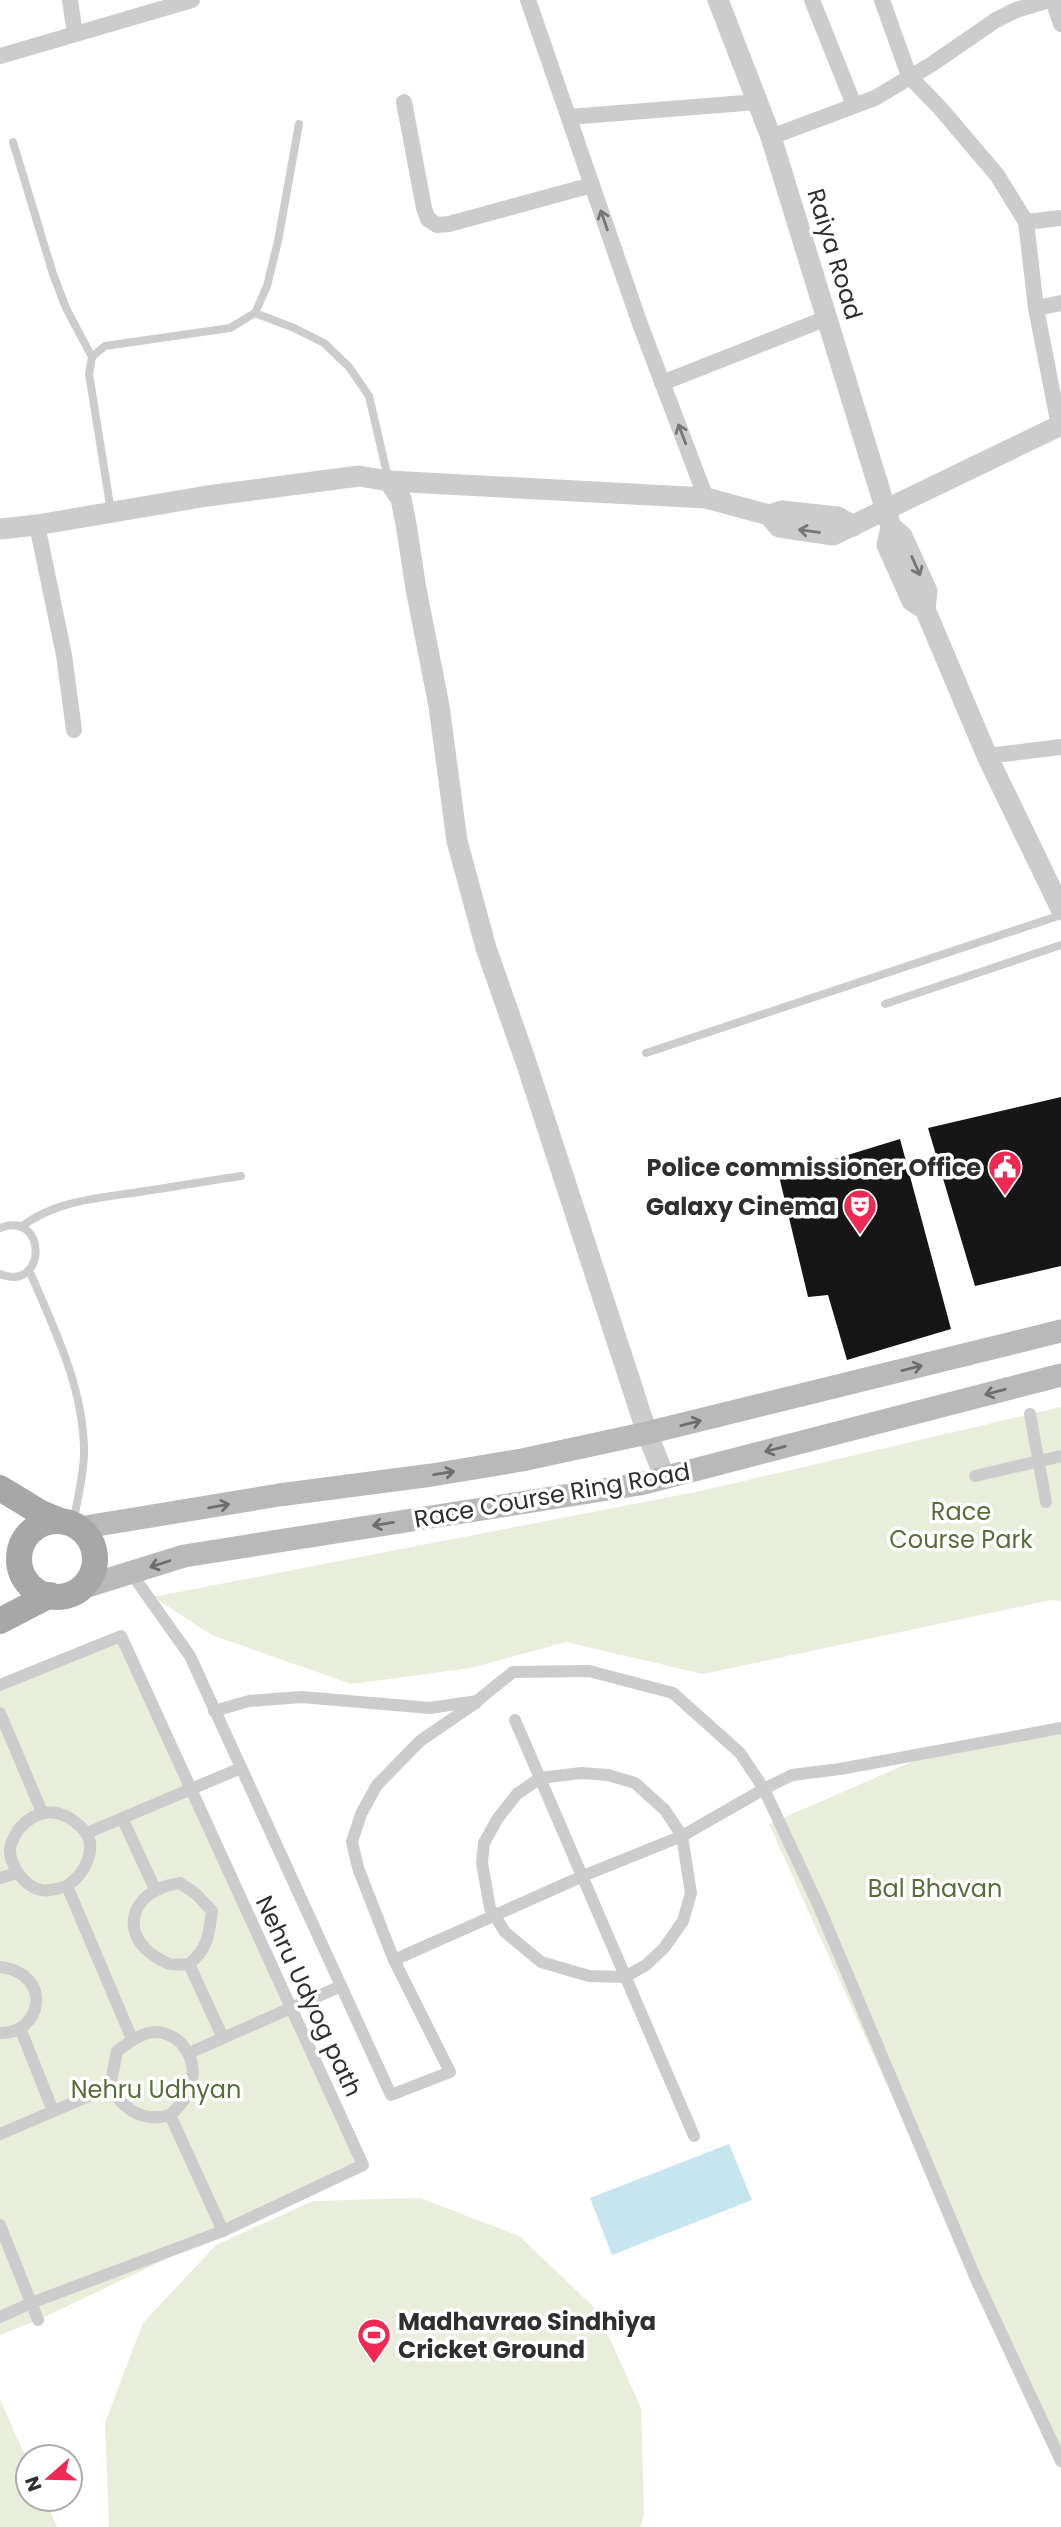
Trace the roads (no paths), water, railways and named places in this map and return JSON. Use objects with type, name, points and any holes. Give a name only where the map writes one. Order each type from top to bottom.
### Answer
[{"type":"main road","name":"Race Course Ring Road","points":[[70,1524],[457,1471],[647,1433],[1061,1331]]},
{"type":"main road","name":"Race Course Ring Road","points":[[81,1588],[184,1556],[665,1478],[1061,1375]]},
{"type":"main road","points":[[0,1488],[41,1513],[70,1524],[85,1533],[93,1546],[95,1561],[91,1575],[81,1588],[63,1596],[50,1595],[31,1586],[10,1555],[30,1532],[43,1523],[70,1524]]},
{"type":"main road","points":[[0,1621],[50,1595]]},
{"type":"street","points":[[70,0],[75,34]]},
{"type":"street","points":[[528,0],[662,383],[706,498]]},
{"type":"street","name":"Raiya Road","points":[[718,0],[771,137],[888,519],[887,545],[912,601],[925,609],[987,755],[1061,909]]},
{"type":"street","points":[[812,0],[854,104]]},
{"type":"street","points":[[0,529],[359,476],[389,481],[706,498],[769,515],[782,511],[838,517],[853,526],[888,519],[1060,425],[1037,308],[1026,222],[998,175],[909,76],[882,0]]},
{"type":"street","points":[[771,137],[875,98],[932,64],[996,20],[1016,10],[1051,0],[1061,24]]},
{"type":"street","points":[[0,56],[182,1]]},
{"type":"street","points":[[404,102],[424,208],[428,219],[437,225],[592,185]]},
{"type":"street","points":[[569,117],[757,102]]},
{"type":"street","points":[[1026,222],[1061,219]]},
{"type":"street","points":[[1037,308],[1061,303]]},
{"type":"street","points":[[662,383],[827,318]]},
{"type":"street","points":[[389,481],[401,499],[439,706],[461,855],[486,948],[647,1433],[665,1478]]},
{"type":"street","points":[[37,525],[64,655],[74,730]]},
{"type":"street","points":[[987,755],[1061,747]]},
{"type":"street","points":[[1030,1414],[1046,1502]]},
{"type":"street","points":[[975,1476],[1061,1456]]},
{"type":"street","points":[[131,1573],[190,1656],[391,2095],[450,2072],[394,1959],[358,1868],[352,1842],[377,1785],[420,1741],[513,1672],[589,1671],[673,1693],[740,1753],[764,1789],[820,1909],[976,2279],[1061,2461]]},
{"type":"street","name":"Nehru Udyog path","points":[[0,1685],[121,1636],[363,2165],[223,2231],[0,2317]]},
{"type":"street","points":[[214,1711],[249,1701],[302,1697],[430,1708],[477,1701]]},
{"type":"street","points":[[0,1713],[41,1812]]},
{"type":"street","points":[[515,1720],[694,2136]]},
{"type":"street","points":[[394,1959],[682,1836],[792,1775],[1061,1728]]},
{"type":"street","points":[[87,1833],[241,1768]]},
{"type":"street","points":[[582,1773],[608,1775],[635,1783],[665,1810],[682,1836],[691,1894],[683,1922],[664,1948],[646,1965],[625,1977],[589,1976],[541,1962],[505,1932],[490,1908],[482,1863],[484,1843],[498,1818],[517,1794],[540,1778],[582,1773]]},
{"type":"street","points":[[41,1812],[58,1813],[73,1819],[87,1833],[90,1847],[79,1879],[52,1890],[40,1890],[27,1883],[17,1872],[10,1850],[15,1834],[27,1820],[41,1812]]},
{"type":"street","points":[[123,1820],[155,1889]]},
{"type":"street","points":[[0,1878],[17,1872]]},
{"type":"street","points":[[180,1883],[196,1894],[212,1911],[208,1942],[199,1956],[189,1964],[169,1965],[143,1947],[133,1929],[136,1909],[145,1895],[161,1885],[180,1883]]},
{"type":"street","points":[[67,1886],[132,2039]]},
{"type":"street","points":[[189,1964],[223,2038]]},
{"type":"street","points":[[0,1967],[20,1971],[34,1985],[37,2007],[30,2019],[20,2028],[10,2034],[0,2034]]},
{"type":"street","points":[[189,2053],[341,1986]]},
{"type":"street","points":[[20,2028],[53,2111]]},
{"type":"street","points":[[156,2032],[176,2038],[189,2053],[195,2072],[189,2094],[170,2115],[156,2119],[143,2117],[119,2102],[110,2087],[117,2051],[132,2039],[156,2032]]},
{"type":"street","points":[[0,2134],[110,2087]]},
{"type":"street","points":[[170,2115],[223,2231]]},
{"type":"street","points":[[0,2225],[38,2320]]},
{"type":"lane","points":[[92,357],[105,346],[230,328],[255,313],[267,286],[278,241],[299,124]]},
{"type":"lane","points":[[13,142],[53,274],[66,308],[92,357],[89,374],[111,511]]},
{"type":"lane","points":[[255,313],[324,343],[349,367],[369,396],[389,481]]},
{"type":"lane","points":[[646,1053],[1061,915]]},
{"type":"lane","points":[[886,1004],[1061,945]]},
{"type":"lane","points":[[20,1227],[46,1211],[78,1201],[241,1176]]},
{"type":"lane","points":[[0,1228],[20,1227],[33,1238],[36,1246],[34,1263],[29,1270],[13,1278],[0,1275]]},
{"type":"lane","points":[[29,1270],[59,1339],[76,1394],[82,1426],[83,1463],[70,1524]]},
{"type":"water","points":[[729,2144],[752,2200],[612,2255],[590,2198]]},
{"type":"place","name":"Police commissioner Office","points":[[1005,1197]]},
{"type":"place","name":"Galaxy Cinema","points":[[860,1236]]},
{"type":"place","name":"Madhavrao Sindhiya Cricket Ground","points":[[374,2365]]},
{"type":"park label","name":"Race Course Park","points":[[961,1525]]},
{"type":"park label","name":"Bal Bhavan","points":[[935,1888]]},
{"type":"park label","name":"Nehru Udhyan","points":[[156,2089]]}]
